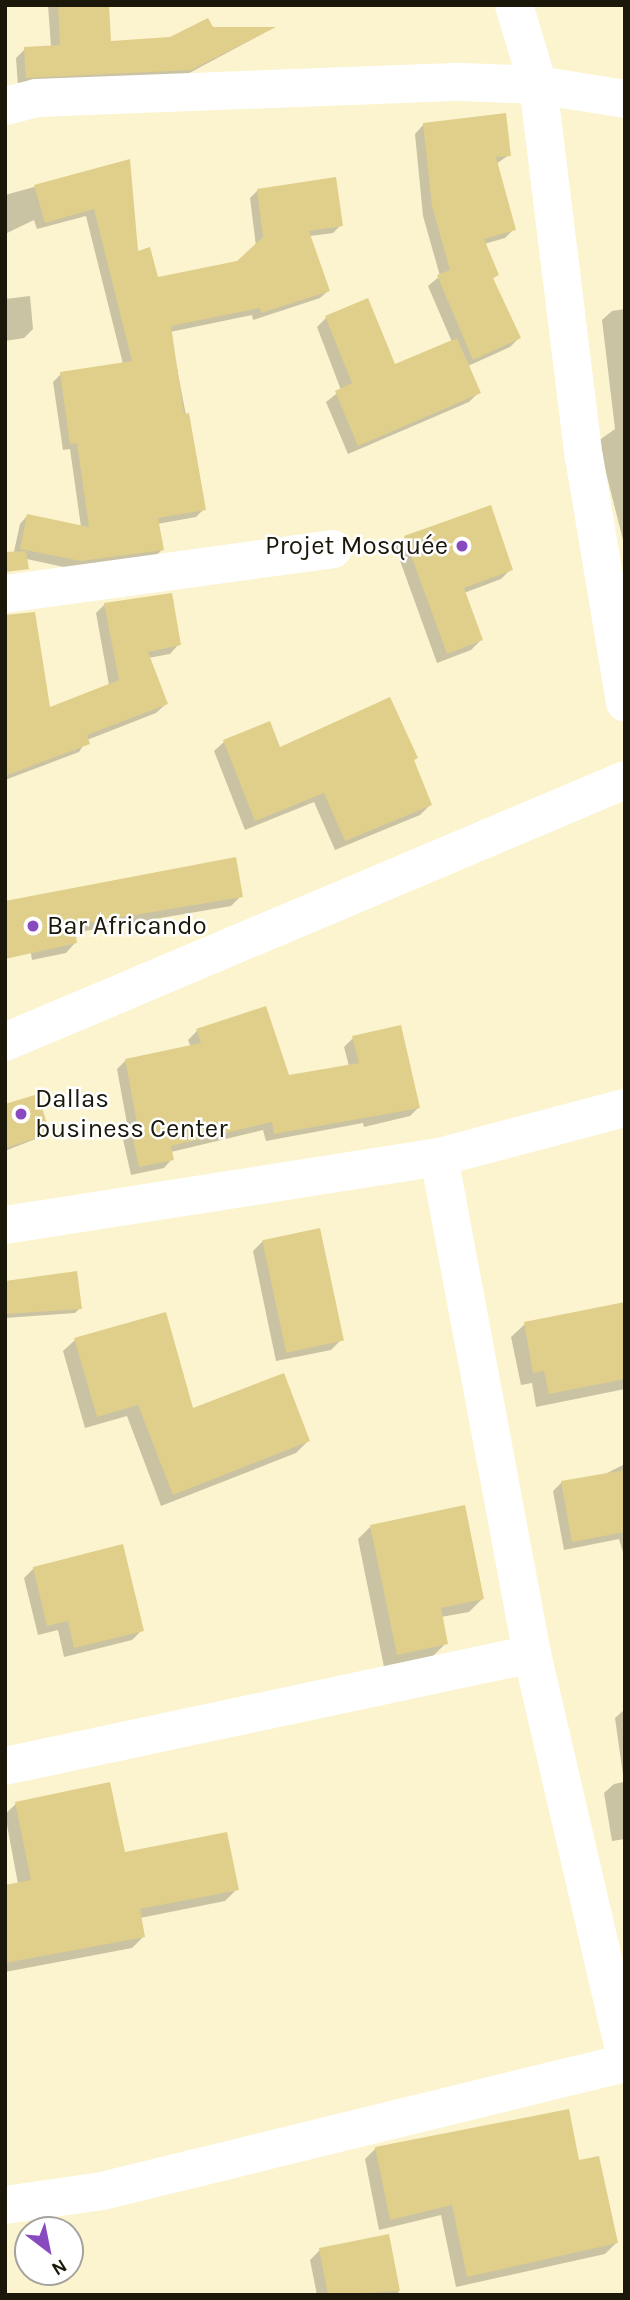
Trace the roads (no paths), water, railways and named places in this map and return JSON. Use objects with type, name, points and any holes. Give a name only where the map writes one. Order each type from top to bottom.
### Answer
[{"type":"street","points":[[514,5],[538,85],[584,457],[625,703]]},
{"type":"street","points":[[5,106],[36,98],[246,89],[538,85],[625,99]]},
{"type":"street","points":[[5,594],[333,549]]},
{"type":"street","points":[[5,1042],[625,780]]},
{"type":"street","points":[[5,1225],[439,1157],[625,1108]]},
{"type":"street","points":[[439,1157],[532,1654],[625,2053]]},
{"type":"street","points":[[5,1766],[532,1654]]},
{"type":"street","points":[[5,2205],[102,2191],[625,2063]]},
{"type":"place","name":"Projet Mosquée","points":[[462,546]]},
{"type":"place","name":"Bar Africando","points":[[33,926]]},
{"type":"place","name":"Dallas business Center","points":[[21,1114]]}]
